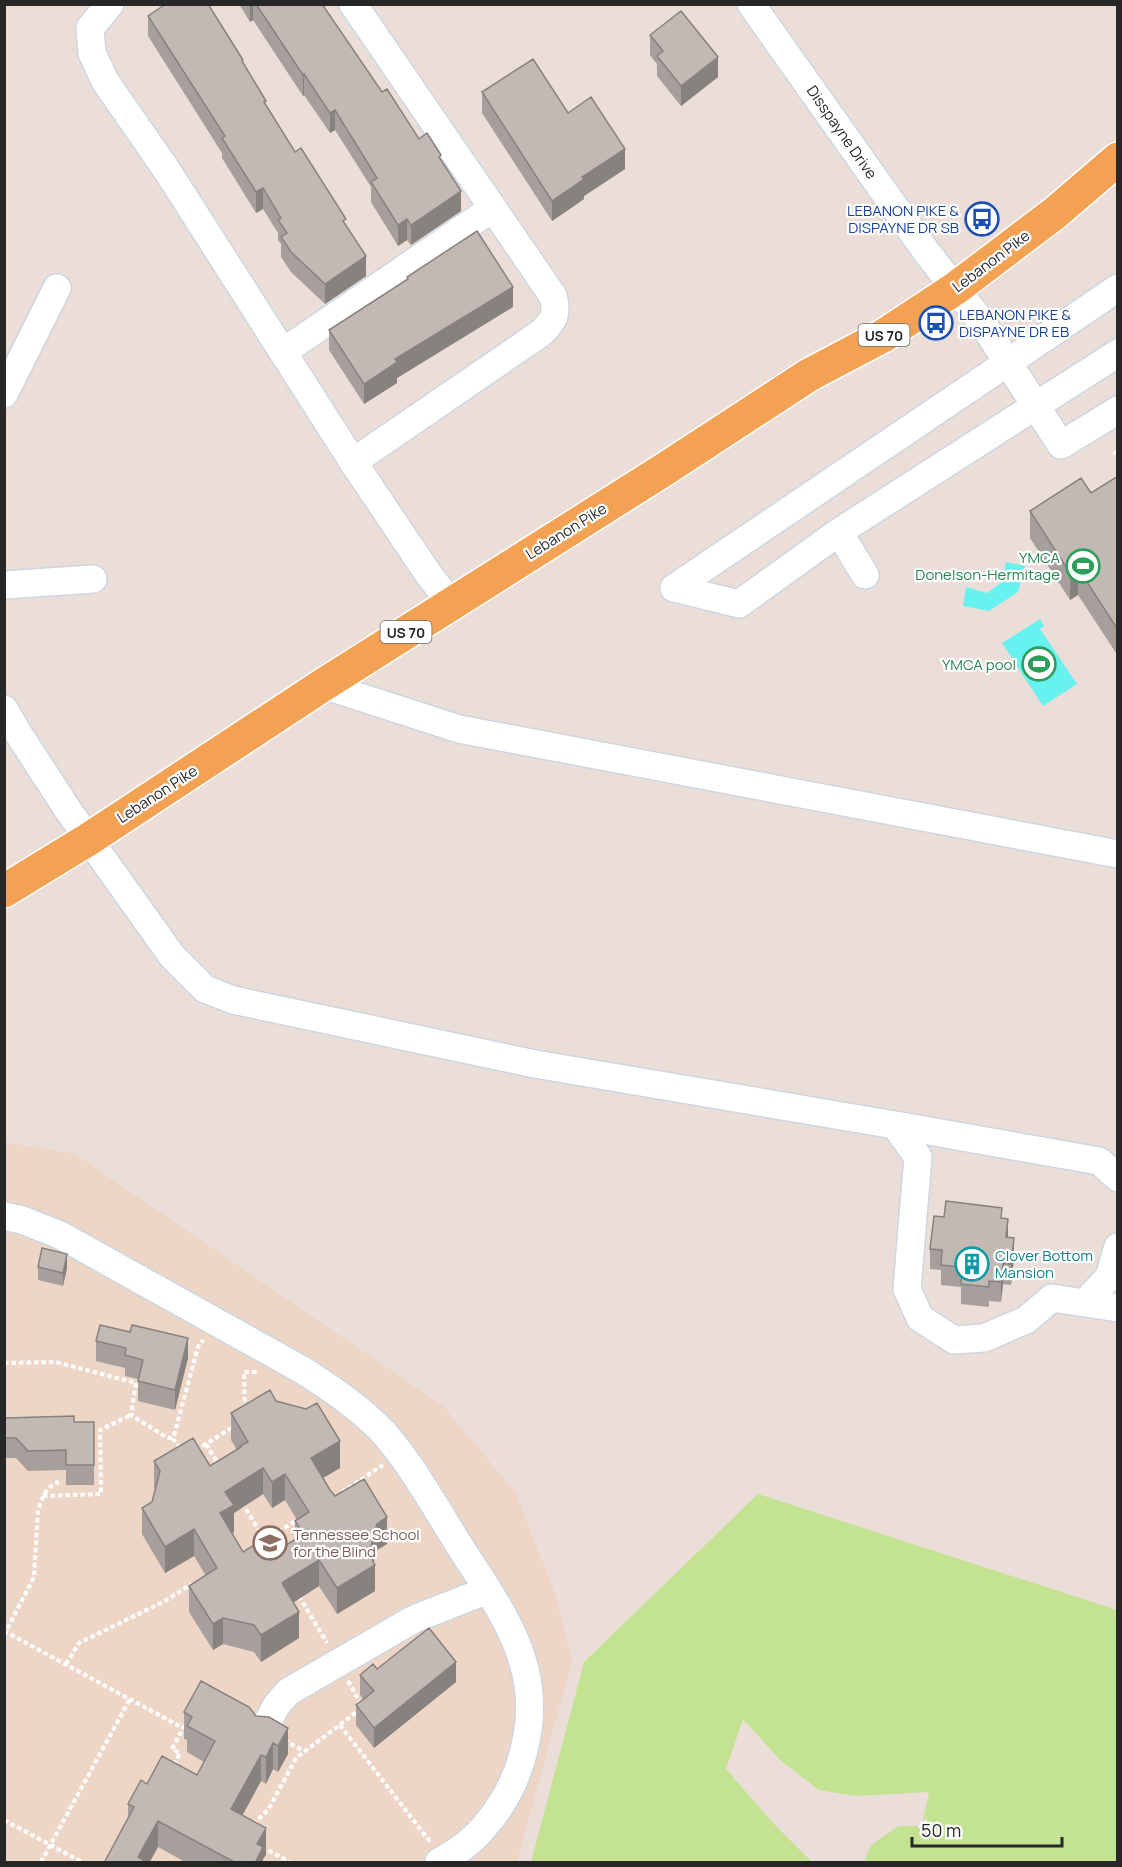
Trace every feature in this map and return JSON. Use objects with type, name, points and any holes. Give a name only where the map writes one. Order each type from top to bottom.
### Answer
[{"type":"main road","name":"Lebanon Pike","points":[[4,891],[809,375],[883,336],[956,288],[1055,213],[1118,159]]},
{"type":"street","points":[[110,4],[90,28],[92,53],[105,81],[168,172],[353,462],[429,575],[452,603]]},
{"type":"street","points":[[353,4],[553,296],[557,309],[552,322],[541,333],[353,462]]},
{"type":"street","name":"Disspayne Drive","points":[[751,4],[928,254],[981,321],[1061,445],[1118,410]]},
{"type":"street","points":[[284,352],[493,208]]},
{"type":"street","points":[[4,394],[57,288]]},
{"type":"street","points":[[1118,288],[674,588],[739,604],[839,532],[1118,353]]},
{"type":"street","points":[[839,532],[865,575]]},
{"type":"street","points":[[4,585],[93,579]]},
{"type":"street","points":[[323,685],[459,729],[1118,854]]},
{"type":"street","points":[[4,709],[89,838],[172,956],[205,989],[233,1000],[535,1064],[1099,1161],[1118,1178]]},
{"type":"street","points":[[895,1125],[918,1157],[907,1289],[920,1318],[954,1340],[984,1338],[1026,1320],[1052,1299],[1118,1308]]},
{"type":"street","points":[[4,1216],[22,1220],[60,1235],[256,1343],[339,1394],[382,1432],[429,1496],[488,1590],[513,1636],[527,1677],[529,1711],[521,1760],[513,1784],[501,1805],[472,1839],[442,1861]]},
{"type":"street","points":[[1085,1303],[1109,1277],[1118,1247]]},
{"type":"street","points":[[264,1729],[276,1706],[288,1692],[414,1619],[488,1590]]},
{"type":"path","points":[[1118,452],[1115,453],[1118,457]]},
{"type":"path","points":[[173,1438],[198,1347],[217,1322]]},
{"type":"path","points":[[245,1411],[244,1372],[258,1372],[256,1343]]},
{"type":"path","points":[[4,1363],[56,1362],[136,1383],[131,1414]]},
{"type":"path","points":[[131,1414],[166,1437],[173,1438],[185,1456]]},
{"type":"path","points":[[44,1496],[101,1494],[100,1430],[131,1414]]},
{"type":"path","points":[[192,1452],[235,1426]]},
{"type":"path","points":[[334,1497],[400,1454]]},
{"type":"path","points":[[59,1482],[50,1485],[38,1511],[34,1577],[5,1633],[183,1728]]},
{"type":"path","points":[[245,1552],[304,1516]]},
{"type":"path","points":[[66,1664],[79,1643],[164,1602],[197,1581]]},
{"type":"path","points":[[41,1863],[130,1699]]},
{"type":"path","points":[[172,1769],[180,1754],[172,1749],[188,1719]]},
{"type":"path","points":[[340,1725],[442,1861]]},
{"type":"path","points":[[264,1729],[304,1751]]},
{"type":"path","points":[[4,1820],[81,1863]]},
{"type":"shaded area","name":"Tennessee School for the Blind","points":[[4,1142],[75,1154],[443,1406],[515,1492],[555,1593],[572,1661],[517,1862],[5,1862]]},
{"type":"green space","points":[[758,1494],[1117,1610],[1117,1862],[864,1862],[871,1845],[899,1826],[922,1826],[929,1792],[856,1796],[819,1790],[780,1760],[743,1719],[726,1769],[774,1824],[812,1862],[531,1862],[584,1662]]},
{"type":"water","points":[[1006,562],[1025,566],[1018,592],[989,611],[963,606],[966,587],[987,593],[1002,582]]},
{"type":"water","name":"YMCA pool","points":[[1040,619],[1044,626],[1040,629],[1077,684],[1043,706],[1002,643]]},
{"type":"building","points":[[166,4],[208,4],[295,152],[301,148],[346,219],[343,221],[366,256],[325,284],[291,252],[281,237],[287,233],[278,220],[281,218],[263,188],[256,192],[222,138],[225,136],[148,16]]},
{"type":"building","points":[[256,4],[322,4],[382,92],[387,89],[419,139],[427,133],[461,191],[411,225],[407,219],[398,225],[371,182],[377,178],[335,110],[330,113]]},
{"type":"building","points":[[681,11],[718,57],[681,86],[657,56],[663,51],[650,35]]},
{"type":"building","points":[[533,59],[568,113],[591,97],[625,149],[582,177],[584,179],[552,201],[482,92]]},
{"type":"building","points":[[477,231],[513,287],[395,359],[397,362],[364,384],[329,330]]},
{"type":"building","name":"YMCA Donelson-Hermitage","points":[[1118,476],[1118,630],[1078,568],[1070,573],[1030,511],[1081,478],[1091,493]]},
{"type":"building","name":"Clover Bottom Mansion","points":[[946,1201],[1002,1208],[1001,1218],[1008,1219],[1006,1237],[1014,1238],[1011,1264],[1003,1263],[1001,1282],[989,1281],[989,1287],[961,1284],[962,1267],[941,1265],[942,1250],[930,1249],[934,1216],[944,1217]]},
{"type":"building","points":[[42,1248],[67,1254],[63,1273],[38,1267]]},
{"type":"building","points":[[100,1325],[130,1332],[132,1325],[188,1338],[175,1390],[138,1381],[143,1360],[125,1355],[126,1348],[96,1341]]},
{"type":"building","points":[[270,1390],[276,1401],[306,1409],[317,1403],[340,1441],[311,1458],[330,1490],[335,1496],[364,1479],[387,1517],[377,1524],[369,1554],[375,1565],[337,1588],[319,1560],[288,1579],[282,1583],[299,1612],[261,1635],[254,1625],[223,1618],[213,1624],[189,1586],[217,1568],[194,1529],[165,1547],[142,1508],[152,1502],[160,1471],[154,1461],[193,1438],[210,1466],[248,1442],[231,1413]],"holes":[[[263,1468],[272,1482],[285,1474],[309,1512],[295,1521],[304,1534],[265,1558],[256,1544],[243,1552],[220,1513],[234,1505],[225,1492]]]},
{"type":"building","points":[[74,1416],[74,1422],[94,1422],[94,1465],[66,1465],[66,1450],[28,1451],[16,1438],[5,1438],[5,1418]]},
{"type":"building","points":[[429,1628],[456,1662],[374,1728],[356,1705],[374,1691],[360,1675],[373,1664],[377,1669]]},
{"type":"building","points":[[201,1681],[249,1707],[256,1716],[269,1717],[288,1728],[278,1746],[273,1743],[266,1757],[261,1755],[231,1809],[266,1828],[257,1844],[263,1847],[255,1863],[236,1863],[158,1821],[138,1857],[148,1863],[104,1863],[134,1807],[128,1804],[141,1780],[147,1784],[162,1756],[197,1775],[215,1741],[187,1726],[192,1717],[184,1712]]},
{"type":"place","name":"LEBANON PIKE & DISPAYNE DR SB","points":[[982,219]]},
{"type":"place","name":"LEBANON PIKE & DISPAYNE DR EB","points":[[936,323]]},
{"type":"place","name":"YMCA Donelson-Hermitage","points":[[1083,566]]},
{"type":"place","name":"YMCA pool","points":[[1039,664]]},
{"type":"place","name":"Clover Bottom Mansion","points":[[972,1264]]},
{"type":"place","name":"Tennessee School for the Blind","points":[[270,1543]]}]
